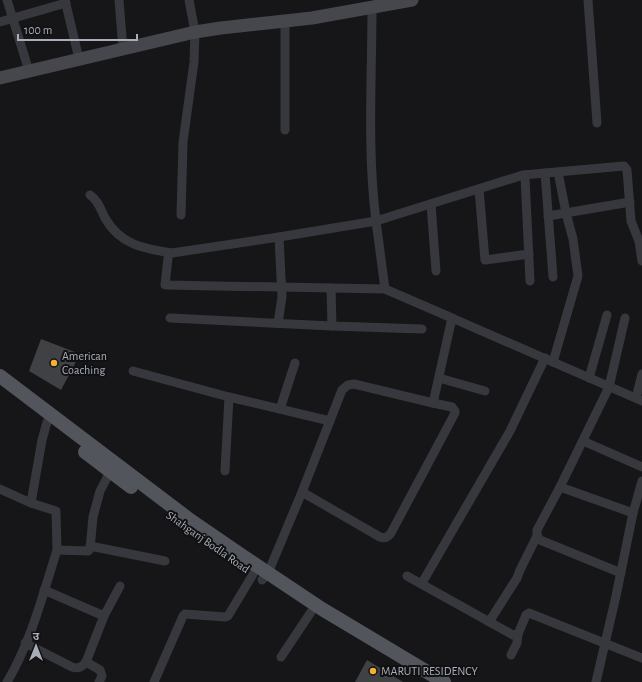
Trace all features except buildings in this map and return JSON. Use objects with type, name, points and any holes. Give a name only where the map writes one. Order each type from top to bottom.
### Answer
[{"type":"main road","points":[[0,78],[194,32],[312,18],[412,0]]},
{"type":"main road","points":[[0,376],[260,573],[330,619],[444,682]]},
{"type":"main road","name":"Shahganj Bodla Road","points":[[0,388],[47,422],[110,472],[260,573],[311,612],[330,619],[426,682]]},
{"type":"street","points":[[7,0],[29,71]]},
{"type":"street","points":[[119,0],[123,49]]},
{"type":"street","points":[[181,215],[183,142],[194,62],[194,32],[189,0]]},
{"type":"street","points":[[588,0],[597,123]]},
{"type":"street","points":[[0,22],[66,2],[79,59]]},
{"type":"street","points":[[372,7],[372,192],[384,288]]},
{"type":"street","points":[[285,21],[285,130]]},
{"type":"street","points":[[90,194],[95,199],[111,227],[122,238],[141,247],[172,253],[376,221],[522,175],[624,166],[628,170],[631,221],[639,241],[642,261]]},
{"type":"street","points":[[422,583],[510,431],[549,360],[578,276],[573,239],[566,214],[558,172]]},
{"type":"street","points":[[545,173],[553,277]]},
{"type":"street","points":[[522,175],[525,177],[530,281]]},
{"type":"street","points":[[479,189],[485,260],[529,254]]},
{"type":"street","points":[[548,216],[630,202]]},
{"type":"street","points":[[431,204],[436,270]]},
{"type":"street","points":[[278,323],[281,302],[279,237]]},
{"type":"street","points":[[172,253],[168,258],[165,285],[384,288],[639,400],[642,374]]},
{"type":"street","points":[[331,288],[332,326]]},
{"type":"street","points":[[589,378],[607,315]]},
{"type":"street","points":[[170,318],[422,329]]},
{"type":"street","points":[[433,403],[452,318]]},
{"type":"street","points":[[489,622],[515,582],[537,536],[537,530],[560,487],[609,387],[626,318]]},
{"type":"street","points":[[280,409],[295,363]]},
{"type":"street","points":[[133,371],[229,397],[330,421]]},
{"type":"street","points":[[439,378],[485,391]]},
{"type":"street","points":[[154,682],[183,616],[185,614],[228,616],[260,573],[302,492],[342,390],[348,385],[354,384],[452,407],[455,411],[455,414],[392,534],[387,538],[380,538],[302,492]]},
{"type":"street","points":[[225,471],[229,397]]},
{"type":"street","points":[[31,503],[42,440],[47,422]]},
{"type":"street","points":[[582,441],[642,467]]},
{"type":"street","points":[[58,550],[88,551],[90,549],[94,517],[100,491],[110,472]]},
{"type":"street","points":[[596,682],[633,513],[642,481]]},
{"type":"street","points":[[560,487],[633,513]]},
{"type":"street","points":[[0,489],[31,503],[55,510],[57,512],[58,550],[25,643],[14,670],[7,682]]},
{"type":"street","points":[[537,536],[540,540],[621,573]]},
{"type":"street","points":[[90,546],[165,561]]},
{"type":"street","points":[[407,576],[513,635],[518,634]]},
{"type":"street","points":[[25,643],[76,669],[80,668],[86,662],[104,616],[120,586]]},
{"type":"street","points":[[44,590],[104,616]]},
{"type":"street","points":[[281,657],[311,612]]},
{"type":"street","points":[[511,655],[516,647],[518,634],[526,615],[529,613],[642,658]]},
{"type":"street","points":[[86,662],[100,670],[102,676],[99,682]]},
{"type":"place","name":"American Coaching","points":[[54,363]]},
{"type":"place","name":"MARUTI RESIDENCY","points":[[373,671]]}]
